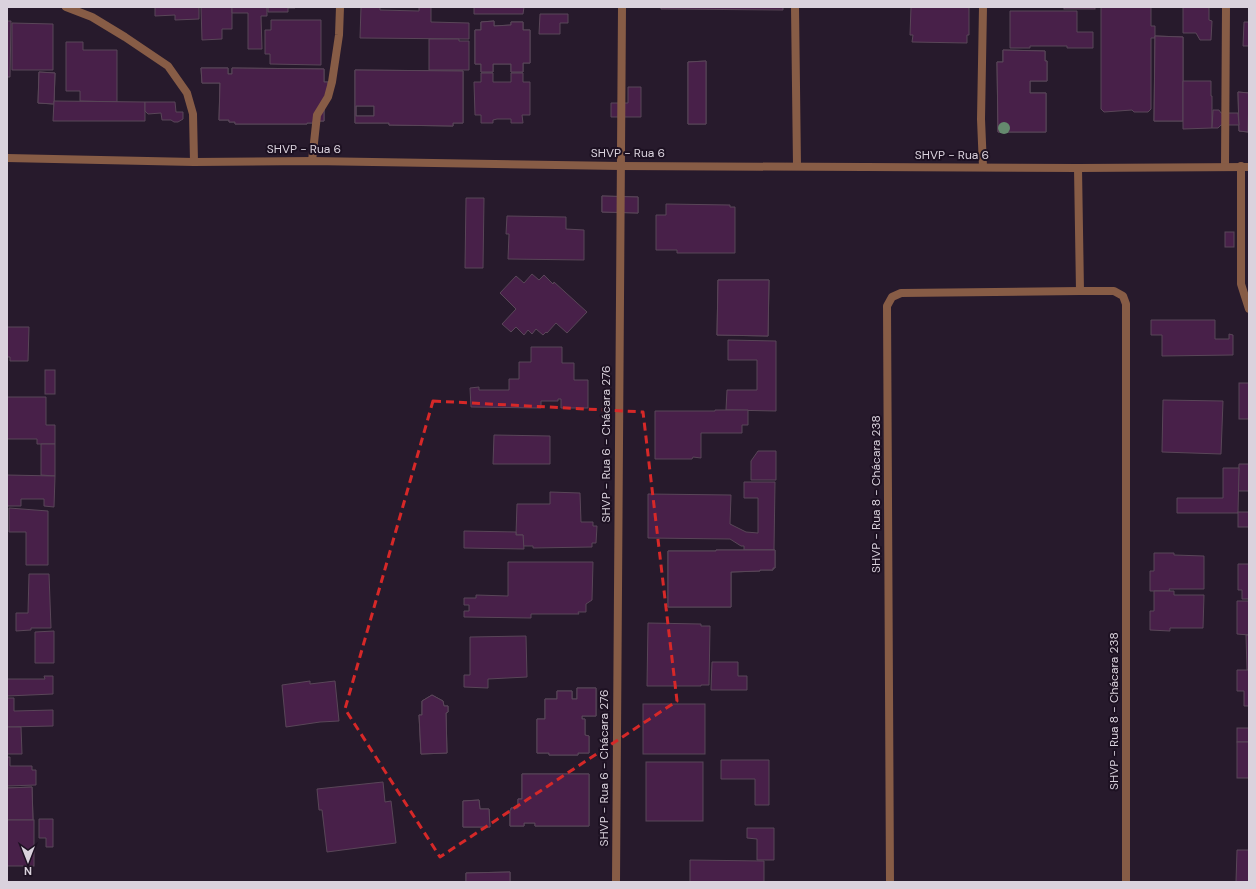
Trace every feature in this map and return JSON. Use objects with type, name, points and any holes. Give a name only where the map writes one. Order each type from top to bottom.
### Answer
[{"type":"street","points":[[66,7],[98,21],[168,66],[187,93],[193,114],[194,162]]},
{"type":"street","points":[[312,161],[317,115],[328,97],[332,82],[340,35],[340,7]]},
{"type":"street","name":"SHVP - Rua 6 - Chácara 276","points":[[616,882],[622,7]]},
{"type":"street","points":[[795,7],[797,166]]},
{"type":"street","points":[[983,7],[981,119],[983,167]]},
{"type":"street","points":[[1225,166],[1226,7]]},
{"type":"street","name":"SHVP - Rua 6","points":[[7,158],[194,162],[312,161],[620,166],[1078,168],[1245,167]]},
{"type":"street","points":[[1245,167],[1241,284],[1249,309]]},
{"type":"street","points":[[1078,168],[1080,290]]},
{"type":"street","name":"SHVP - Rua 8 - Chácara 238","points":[[890,882],[887,306],[892,297],[901,293],[1080,290],[1114,291],[1123,296],[1126,304],[1126,882]]},
{"type":"highlighted area","points":[[433,401],[643,412],[677,701],[440,857],[345,709]]},
{"type":"building","points":[[155,7],[199,7],[199,19],[175,20],[175,15],[155,16]]},
{"type":"building","points":[[201,7],[232,7],[232,29],[222,29],[222,39],[202,40]]},
{"type":"building","points":[[232,7],[267,7],[267,16],[261,16],[262,49],[248,49],[248,13],[232,13]]},
{"type":"building","points":[[268,7],[295,8],[288,8],[288,12],[268,12]]},
{"type":"building","points":[[361,7],[380,7],[380,10],[419,11],[419,7],[431,7],[431,22],[469,23],[469,39],[360,38]]},
{"type":"building","points":[[474,7],[524,7],[523,14],[474,14]]},
{"type":"building","points":[[661,7],[783,7],[783,10],[661,9]]},
{"type":"building","points":[[911,7],[969,7],[969,35],[967,35],[967,43],[912,42],[913,35],[910,35]]},
{"type":"building","points":[[1064,7],[1095,7],[1095,9],[1064,9]]},
{"type":"building","points":[[1101,7],[1151,7],[1151,26],[1155,26],[1155,38],[1151,38],[1151,109],[1148,112],[1134,112],[1132,110],[1104,112],[1101,109]]},
{"type":"building","points":[[1183,7],[1209,7],[1209,20],[1212,21],[1211,40],[1200,40],[1196,33],[1183,33]]},
{"type":"building","points":[[1010,11],[1077,11],[1077,32],[1093,32],[1093,48],[1030,46],[1030,48],[1010,48]]},
{"type":"building","points":[[540,14],[568,14],[568,23],[560,23],[560,34],[539,34]]},
{"type":"building","points":[[271,20],[321,20],[321,65],[270,64],[270,54],[265,54],[265,30],[271,30]]},
{"type":"building","points":[[7,21],[11,21],[10,77],[7,77]]},
{"type":"building","points":[[494,21],[494,26],[511,25],[511,22],[523,22],[523,30],[530,30],[530,63],[523,63],[523,72],[511,72],[511,64],[493,64],[493,72],[481,72],[481,64],[475,64],[475,30],[481,30],[481,22]]},
{"type":"building","points":[[494,21],[494,26],[511,25],[511,22],[523,22],[523,30],[530,30],[530,63],[523,63],[523,72],[511,72],[511,64],[493,64],[493,72],[481,72],[481,64],[475,64],[475,30],[481,30],[481,22]]},
{"type":"building","points":[[1244,22],[1249,22],[1249,46],[1243,46]]},
{"type":"building","points":[[12,23],[53,24],[53,70],[12,70]]},
{"type":"building","points":[[1155,36],[1183,37],[1183,121],[1154,121]]},
{"type":"building","points":[[1155,36],[1183,37],[1183,121],[1154,121]]},
{"type":"building","points":[[429,39],[459,39],[459,41],[469,41],[469,70],[429,70]]},
{"type":"building","points":[[66,42],[83,42],[83,50],[117,50],[117,102],[80,101],[80,91],[66,91]]},
{"type":"building","points":[[1003,50],[1045,51],[1045,61],[1047,61],[1047,81],[1030,81],[1030,93],[1046,93],[1046,132],[998,132],[997,62],[1003,62]]},
{"type":"building","points":[[1003,50],[1045,51],[1045,61],[1047,61],[1047,81],[1030,81],[1030,93],[1046,93],[1046,132],[998,132],[997,62],[1003,62]]},
{"type":"building","points":[[706,61],[706,124],[688,124],[688,62]]},
{"type":"building","points":[[706,61],[706,124],[688,124],[688,62]]},
{"type":"building","points":[[201,68],[228,68],[228,74],[232,74],[232,68],[324,69],[324,82],[328,82],[327,98],[324,98],[324,121],[313,121],[313,123],[307,124],[235,124],[235,122],[229,122],[229,120],[219,120],[220,83],[202,83]]},
{"type":"building","points":[[201,68],[228,68],[228,74],[232,74],[232,68],[324,69],[324,82],[328,82],[327,98],[324,98],[324,121],[313,121],[313,123],[307,124],[235,124],[235,122],[229,122],[229,120],[219,120],[220,83],[202,83]]},
{"type":"building","points":[[355,70],[463,71],[463,123],[453,123],[453,126],[355,123]],"holes":[[[356,106],[374,106],[374,116],[356,116]]]},
{"type":"building","points":[[355,70],[463,71],[463,123],[453,123],[453,126],[355,123]],"holes":[[[356,106],[374,106],[374,116],[356,116]]]},
{"type":"building","points":[[39,72],[55,73],[54,104],[38,103]]},
{"type":"building","points":[[39,72],[55,73],[54,104],[38,103]]},
{"type":"building","points":[[481,73],[493,73],[493,82],[511,82],[511,73],[523,73],[523,82],[530,82],[530,115],[522,115],[523,123],[511,123],[511,119],[497,119],[493,120],[493,123],[481,123],[481,115],[475,115],[474,82],[481,82]]},
{"type":"building","points":[[1183,81],[1211,81],[1212,128],[1183,129]]},
{"type":"building","points":[[628,87],[641,87],[641,117],[611,117],[611,103],[628,103]]},
{"type":"building","points":[[1238,92],[1249,93],[1248,132],[1239,131]]},
{"type":"building","points":[[1238,92],[1249,93],[1248,132],[1239,131]]},
{"type":"building","points":[[54,101],[145,102],[145,121],[53,121]]},
{"type":"building","points":[[145,102],[175,102],[176,112],[183,112],[183,119],[178,122],[174,122],[171,120],[162,120],[161,113],[148,114],[145,111]]},
{"type":"building","points":[[1213,110],[1219,110],[1221,113],[1238,113],[1239,125],[1221,125],[1218,128],[1212,128]]},
{"type":"building","points":[[602,196],[638,197],[638,213],[602,212]]},
{"type":"building","points":[[602,196],[638,197],[638,213],[602,212]]},
{"type":"building","points":[[466,198],[484,198],[483,268],[465,268]]},
{"type":"building","points":[[666,204],[730,205],[730,207],[735,207],[735,253],[677,253],[677,250],[656,250],[656,215],[666,215]]},
{"type":"building","points":[[507,216],[566,217],[566,229],[584,230],[584,260],[508,259],[509,234],[506,234]]},
{"type":"building","points":[[1225,232],[1234,232],[1234,247],[1225,247]]},
{"type":"building","points":[[532,274],[539,280],[544,275],[553,284],[554,282],[587,312],[567,333],[556,323],[547,333],[546,332],[543,335],[536,329],[532,334],[528,330],[524,335],[516,327],[511,332],[502,324],[516,309],[500,293],[516,276],[524,283]]},
{"type":"building","points":[[718,280],[769,280],[768,336],[717,335]]},
{"type":"building","points":[[718,280],[769,280],[768,336],[717,335]]},
{"type":"building","points":[[1151,320],[1215,320],[1215,339],[1229,339],[1229,334],[1233,335],[1233,355],[1162,356],[1162,335],[1151,335]]},
{"type":"building","points":[[7,327],[29,327],[28,361],[10,361],[10,357],[7,357]]},
{"type":"building","points":[[728,340],[776,341],[776,411],[726,410],[727,390],[757,390],[757,360],[728,360]]},
{"type":"building","points":[[531,347],[562,347],[562,363],[574,363],[574,380],[588,380],[588,408],[561,408],[561,399],[558,399],[558,401],[541,401],[541,408],[471,407],[470,388],[479,387],[479,390],[509,390],[509,379],[519,379],[519,362],[531,362]]},
{"type":"building","points":[[45,370],[55,370],[55,394],[45,394]]},
{"type":"building","points":[[1239,383],[1249,383],[1249,419],[1239,419]]},
{"type":"building","points":[[7,397],[46,397],[46,425],[55,425],[55,444],[37,444],[37,439],[7,439]]},
{"type":"building","points":[[1163,400],[1223,401],[1221,454],[1162,452]]},
{"type":"building","points":[[748,410],[748,425],[742,425],[742,433],[701,433],[701,458],[655,459],[655,411]]},
{"type":"building","points":[[494,435],[550,436],[550,464],[493,464]]},
{"type":"building","points":[[41,444],[55,444],[55,476],[41,475]]},
{"type":"building","points":[[758,451],[776,451],[776,480],[751,480],[751,461]]},
{"type":"building","points":[[1239,464],[1249,464],[1249,491],[1238,491]]},
{"type":"building","points":[[1223,468],[1239,468],[1238,513],[1177,513],[1177,498],[1223,498]]},
{"type":"building","points":[[7,475],[55,476],[54,507],[44,506],[44,499],[21,499],[21,506],[7,506]]},
{"type":"building","points":[[744,482],[775,482],[774,550],[744,550],[744,546],[741,546],[730,539],[648,538],[648,494],[731,495],[730,524],[746,532],[758,533],[758,498],[744,498]]},
{"type":"building","points":[[550,492],[580,493],[581,522],[593,522],[593,526],[597,526],[596,543],[592,543],[592,547],[533,548],[533,546],[523,546],[523,535],[516,535],[517,504],[550,504]]},
{"type":"building","points":[[9,508],[48,511],[48,565],[26,565],[26,532],[9,532]]},
{"type":"building","points":[[1238,512],[1249,512],[1249,527],[1238,527]]},
{"type":"building","points":[[464,531],[516,532],[516,535],[523,535],[524,549],[464,548]]},
{"type":"building","points":[[775,550],[775,568],[773,568],[773,570],[731,572],[731,607],[668,607],[668,551]]},
{"type":"building","points":[[775,550],[775,568],[773,568],[773,570],[731,572],[731,607],[668,607],[668,551]]},
{"type":"building","points":[[1154,553],[1204,556],[1204,589],[1169,589],[1170,591],[1150,591],[1150,571],[1154,571]]},
{"type":"building","points":[[508,562],[593,562],[592,600],[586,604],[586,612],[578,612],[579,614],[531,614],[531,618],[464,617],[464,611],[469,611],[469,605],[464,605],[464,598],[476,598],[476,595],[508,596]]},
{"type":"building","points":[[1238,564],[1249,564],[1249,599],[1242,599],[1242,590],[1238,590]]},
{"type":"building","points":[[29,574],[49,574],[51,628],[31,628],[31,630],[16,631],[16,613],[28,613]]},
{"type":"building","points":[[1154,591],[1174,591],[1174,595],[1204,595],[1203,628],[1170,628],[1170,631],[1150,630],[1150,611],[1154,611]]},
{"type":"building","points":[[1237,601],[1249,601],[1249,635],[1237,634]]},
{"type":"building","points":[[648,623],[701,624],[701,626],[710,626],[709,685],[647,686]]},
{"type":"building","points":[[54,631],[54,663],[35,663],[35,632]]},
{"type":"building","points":[[1246,635],[1249,635],[1249,670],[1247,670]]},
{"type":"building","points":[[526,636],[527,677],[488,679],[488,688],[464,687],[464,675],[470,675],[470,637]]},
{"type":"building","points":[[712,662],[738,662],[738,676],[747,676],[747,690],[711,690]]},
{"type":"building","points":[[1237,670],[1249,670],[1249,706],[1244,706],[1244,691],[1237,691]]},
{"type":"building","points":[[44,676],[53,676],[53,694],[7,696],[7,679],[45,679]]},
{"type":"building","points":[[310,681],[310,684],[335,681],[339,721],[286,727],[282,685]]},
{"type":"building","points":[[577,688],[596,688],[596,716],[582,716],[582,719],[585,719],[585,735],[589,736],[589,753],[578,753],[578,755],[549,755],[549,753],[537,753],[537,719],[545,719],[545,699],[557,699],[557,691],[572,691],[572,699],[577,699]]},
{"type":"building","points":[[577,688],[596,688],[596,716],[582,716],[582,719],[585,719],[585,735],[589,736],[589,753],[578,753],[578,755],[549,755],[549,753],[537,753],[537,719],[545,719],[545,699],[557,699],[557,691],[572,691],[572,699],[577,699]]},
{"type":"building","points":[[432,695],[443,701],[444,706],[448,706],[448,712],[446,713],[447,753],[421,754],[419,715],[422,715],[422,701]]},
{"type":"building","points":[[432,695],[443,701],[444,706],[448,706],[448,712],[446,713],[447,753],[421,754],[419,715],[422,715],[422,701]]},
{"type":"building","points":[[7,698],[14,698],[14,711],[53,710],[53,726],[7,727]]},
{"type":"building","points":[[643,704],[705,704],[705,754],[643,754]]},
{"type":"building","points":[[7,727],[21,727],[22,754],[7,754]]},
{"type":"building","points":[[1237,728],[1249,728],[1249,742],[1237,742]]},
{"type":"building","points":[[1237,742],[1249,742],[1249,778],[1237,778]]},
{"type":"building","points":[[7,757],[10,757],[10,766],[32,766],[32,770],[36,770],[36,785],[7,786]]},
{"type":"building","points":[[721,760],[769,760],[769,805],[755,805],[755,779],[721,779]]},
{"type":"building","points":[[646,762],[703,762],[703,821],[646,821]]},
{"type":"building","points":[[522,774],[589,774],[589,826],[535,826],[535,823],[524,823],[524,826],[510,826],[510,810],[511,808],[518,808],[518,799],[522,799]]},
{"type":"building","points":[[522,774],[589,774],[589,826],[535,826],[535,823],[524,823],[524,826],[510,826],[510,810],[511,808],[518,808],[518,799],[522,799]]},
{"type":"building","points":[[383,782],[385,802],[391,801],[396,843],[327,852],[322,810],[319,810],[317,789]]},
{"type":"building","points":[[32,787],[33,820],[7,820],[7,788]]},
{"type":"building","points":[[32,787],[33,820],[7,820],[7,788]]},
{"type":"building","points":[[479,800],[480,809],[489,809],[490,827],[463,827],[463,801]]},
{"type":"building","points":[[479,800],[480,809],[489,809],[490,827],[463,827],[463,801]]},
{"type":"building","points":[[39,819],[53,819],[53,847],[46,847],[46,838],[39,838]]},
{"type":"building","points":[[7,820],[34,820],[34,866],[7,866]]},
{"type":"building","points":[[747,828],[774,828],[774,860],[757,860],[757,839],[747,838]]},
{"type":"building","points":[[1237,850],[1249,850],[1249,882],[1236,882]]},
{"type":"building","points":[[690,860],[764,861],[764,882],[690,882]]},
{"type":"building","points":[[510,872],[510,882],[466,882],[466,873]]},
{"type":"building","points":[[510,872],[510,882],[466,882],[466,873]]}]
